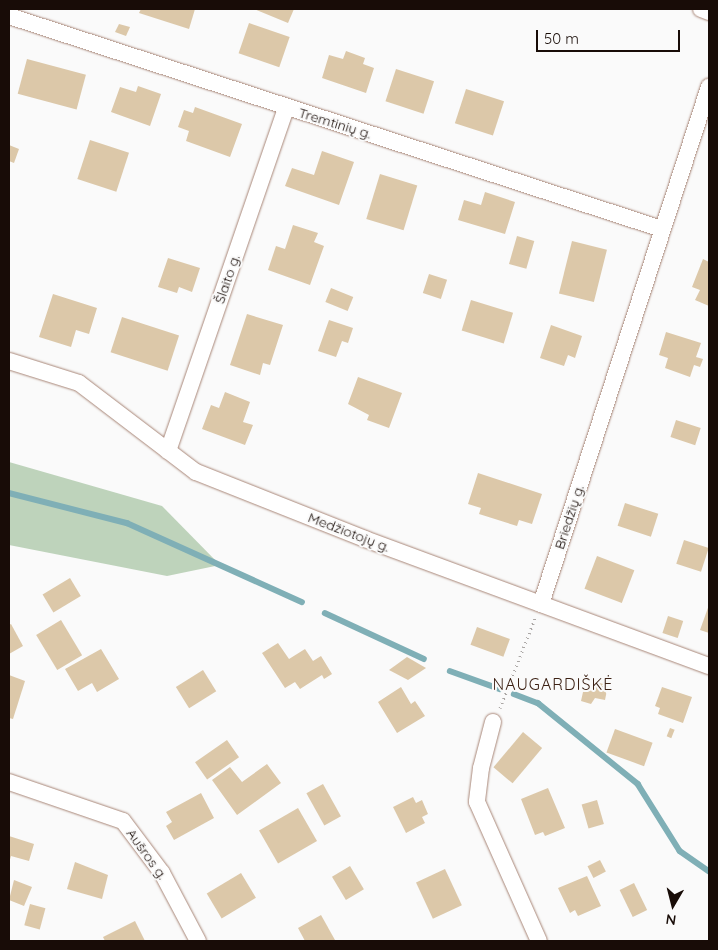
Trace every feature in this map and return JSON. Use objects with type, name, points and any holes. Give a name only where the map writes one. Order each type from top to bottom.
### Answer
[{"type":"street","points":[[701,9],[709,12]]},
{"type":"street","name":"Tremtinių g.","points":[[9,16],[286,108],[662,229]]},
{"type":"street","name":"Briedžių g.","points":[[541,604],[709,87]]},
{"type":"street","name":"Šlaito g.","points":[[168,451],[286,108]]},
{"type":"street","name":"Medžiotojų g.","points":[[9,361],[79,384],[196,472],[709,666]]},
{"type":"street","points":[[493,722],[481,768],[477,802],[539,941]]},
{"type":"street","name":"Aušros g.","points":[[9,782],[123,821],[162,874],[198,941]]},
{"type":"path","points":[[493,722],[515,676],[541,604]]},
{"type":"green space","points":[[9,462],[162,506],[220,565],[167,576],[9,545]]},
{"type":"building","points":[[141,9],[195,9],[189,29],[139,13]]},
{"type":"building","points":[[254,9],[294,9],[288,23]]},
{"type":"building","points":[[249,23],[290,37],[279,67],[239,53]]},
{"type":"building","points":[[119,24],[130,27],[126,36],[115,32]]},
{"type":"building","points":[[346,51],[365,58],[363,64],[374,68],[366,93],[322,78],[329,55],[343,59]]},
{"type":"building","points":[[27,59],[86,75],[77,110],[18,94]]},
{"type":"building","points":[[396,69],[434,81],[424,114],[385,101]]},
{"type":"building","points":[[138,86],[161,94],[150,126],[111,112],[120,87],[136,92]]},
{"type":"building","points":[[466,89],[504,101],[493,136],[455,123]]},
{"type":"building","points":[[195,107],[242,124],[230,157],[186,141],[189,131],[178,127],[184,110],[193,113]]},
{"type":"building","points":[[90,140],[129,153],[116,192],[77,179]]},
{"type":"building","points":[[9,145],[19,149],[14,163],[9,161]]},
{"type":"building","points":[[322,151],[354,162],[339,205],[285,186],[292,168],[314,175]]},
{"type":"building","points":[[380,174],[417,185],[404,230],[366,219]]},
{"type":"building","points":[[485,192],[515,202],[505,234],[458,220],[464,200],[481,205]]},
{"type":"building","points":[[293,225],[318,233],[314,242],[324,246],[310,285],[268,270],[276,246],[285,249]]},
{"type":"building","points":[[517,236],[534,241],[526,269],[509,264]]},
{"type":"building","points":[[572,241],[607,250],[594,302],[559,293]]},
{"type":"building","points":[[168,258],[200,268],[192,292],[179,287],[177,293],[158,287]]},
{"type":"building","points":[[703,259],[709,262],[709,306],[695,300],[700,290],[692,287]]},
{"type":"building","points":[[429,274],[447,280],[441,299],[423,293]]},
{"type":"building","points":[[331,288],[353,297],[348,311],[325,302]]},
{"type":"building","points":[[53,294],[97,308],[89,334],[76,330],[71,347],[39,337]]},
{"type":"building","points":[[471,300],[513,313],[504,343],[462,331]]},
{"type":"building","points":[[247,314],[283,325],[270,365],[263,363],[260,375],[230,365]]},
{"type":"building","points":[[122,317],[179,336],[168,371],[111,352]]},
{"type":"building","points":[[329,320],[353,328],[348,343],[342,341],[336,357],[318,351]]},
{"type":"building","points":[[551,325],[582,336],[575,358],[568,355],[564,366],[540,358]]},
{"type":"building","points":[[666,332],[701,343],[696,357],[703,359],[700,367],[694,365],[690,377],[665,368],[668,358],[659,355]]},
{"type":"building","points":[[358,377],[402,393],[389,428],[367,420],[369,415],[348,404]]},
{"type":"building","points":[[225,392],[250,402],[243,422],[253,425],[245,445],[202,429],[211,405],[219,408]]},
{"type":"building","points":[[676,420],[701,428],[695,445],[670,437]]},
{"type":"building","points":[[478,473],[542,494],[532,524],[519,520],[517,526],[479,514],[481,508],[468,504]]},
{"type":"building","points":[[625,503],[658,514],[651,537],[618,526]]},
{"type":"building","points":[[684,540],[709,548],[701,572],[676,564]]},
{"type":"building","points":[[597,556],[634,570],[622,603],[584,589]]},
{"type":"building","points":[[70,578],[81,596],[53,612],[43,594]]},
{"type":"building","points":[[709,605],[709,633],[700,630]]},
{"type":"building","points":[[668,616],[683,621],[678,638],[662,633]]},
{"type":"building","points":[[61,620],[82,655],[57,670],[36,635]]},
{"type":"building","points":[[11,624],[23,646],[9,654],[9,625]]},
{"type":"building","points":[[477,627],[510,639],[503,657],[471,645]]},
{"type":"building","points":[[278,643],[289,659],[305,649],[313,661],[321,656],[332,674],[324,679],[322,675],[300,689],[295,682],[285,688],[262,653]]},
{"type":"building","points":[[101,649],[119,679],[97,692],[92,683],[78,691],[65,669]]},
{"type":"building","points":[[407,657],[426,668],[408,680],[389,670]]},
{"type":"building","points":[[203,670],[216,691],[189,708],[176,687]]},
{"type":"building","points":[[9,675],[25,681],[13,719],[9,718]]},
{"type":"building","points":[[595,682],[608,685],[605,700],[595,698],[591,704],[581,701],[583,692],[593,690]]},
{"type":"building","points":[[401,687],[411,704],[415,701],[425,716],[397,733],[378,702]]},
{"type":"building","points":[[662,687],[692,697],[683,723],[658,714],[660,708],[655,706]]},
{"type":"building","points":[[670,728],[675,730],[671,738],[667,736]]},
{"type":"building","points":[[615,729],[653,743],[644,766],[606,752]]},
{"type":"building","points":[[523,732],[542,748],[513,783],[493,767]]},
{"type":"building","points":[[227,740],[239,757],[207,780],[195,762]]},
{"type":"building","points":[[267,764],[281,783],[237,815],[212,780],[230,767],[242,782]]},
{"type":"building","points":[[323,784],[341,816],[324,826],[306,793]]},
{"type":"building","points":[[548,788],[565,828],[545,836],[543,832],[535,835],[521,799]]},
{"type":"building","points":[[201,793],[214,818],[174,840],[166,826],[172,822],[166,812]]},
{"type":"building","points":[[413,797],[416,803],[422,800],[428,814],[422,817],[425,823],[406,833],[393,807]]},
{"type":"building","points":[[597,800],[604,824],[589,828],[582,804]]},
{"type":"building","points":[[298,808],[317,841],[278,863],[259,830]]},
{"type":"building","points":[[9,836],[34,844],[29,861],[11,856],[9,863]]},
{"type":"building","points":[[600,860],[606,872],[593,878],[588,866]]},
{"type":"building","points":[[75,862],[108,875],[102,899],[67,889]]},
{"type":"building","points":[[350,866],[364,889],[346,900],[332,877]]},
{"type":"building","points":[[445,869],[462,905],[433,919],[416,883]]},
{"type":"building","points":[[241,873],[256,898],[222,918],[207,894]]},
{"type":"building","points":[[587,876],[601,906],[578,916],[575,910],[570,913],[558,888]]},
{"type":"building","points":[[14,880],[32,887],[24,906],[9,900]]},
{"type":"building","points":[[634,883],[647,910],[633,917],[620,890]]},
{"type":"building","points":[[30,904],[45,908],[40,929],[24,925]]},
{"type":"building","points":[[321,915],[335,940],[305,941],[298,928]]},
{"type":"building","points":[[135,921],[145,941],[105,941],[103,937]]},
{"type":"waterway","points":[[9,493],[127,523],[302,602]]},
{"type":"waterway","points":[[325,613],[424,659]]},
{"type":"waterway","points":[[450,671],[500,689]]},
{"type":"waterway","points":[[514,694],[538,703],[638,784],[680,851],[709,871]]},
{"type":"district","name":"NAUGARDIŠKĖ","points":[[553,684]]}]
